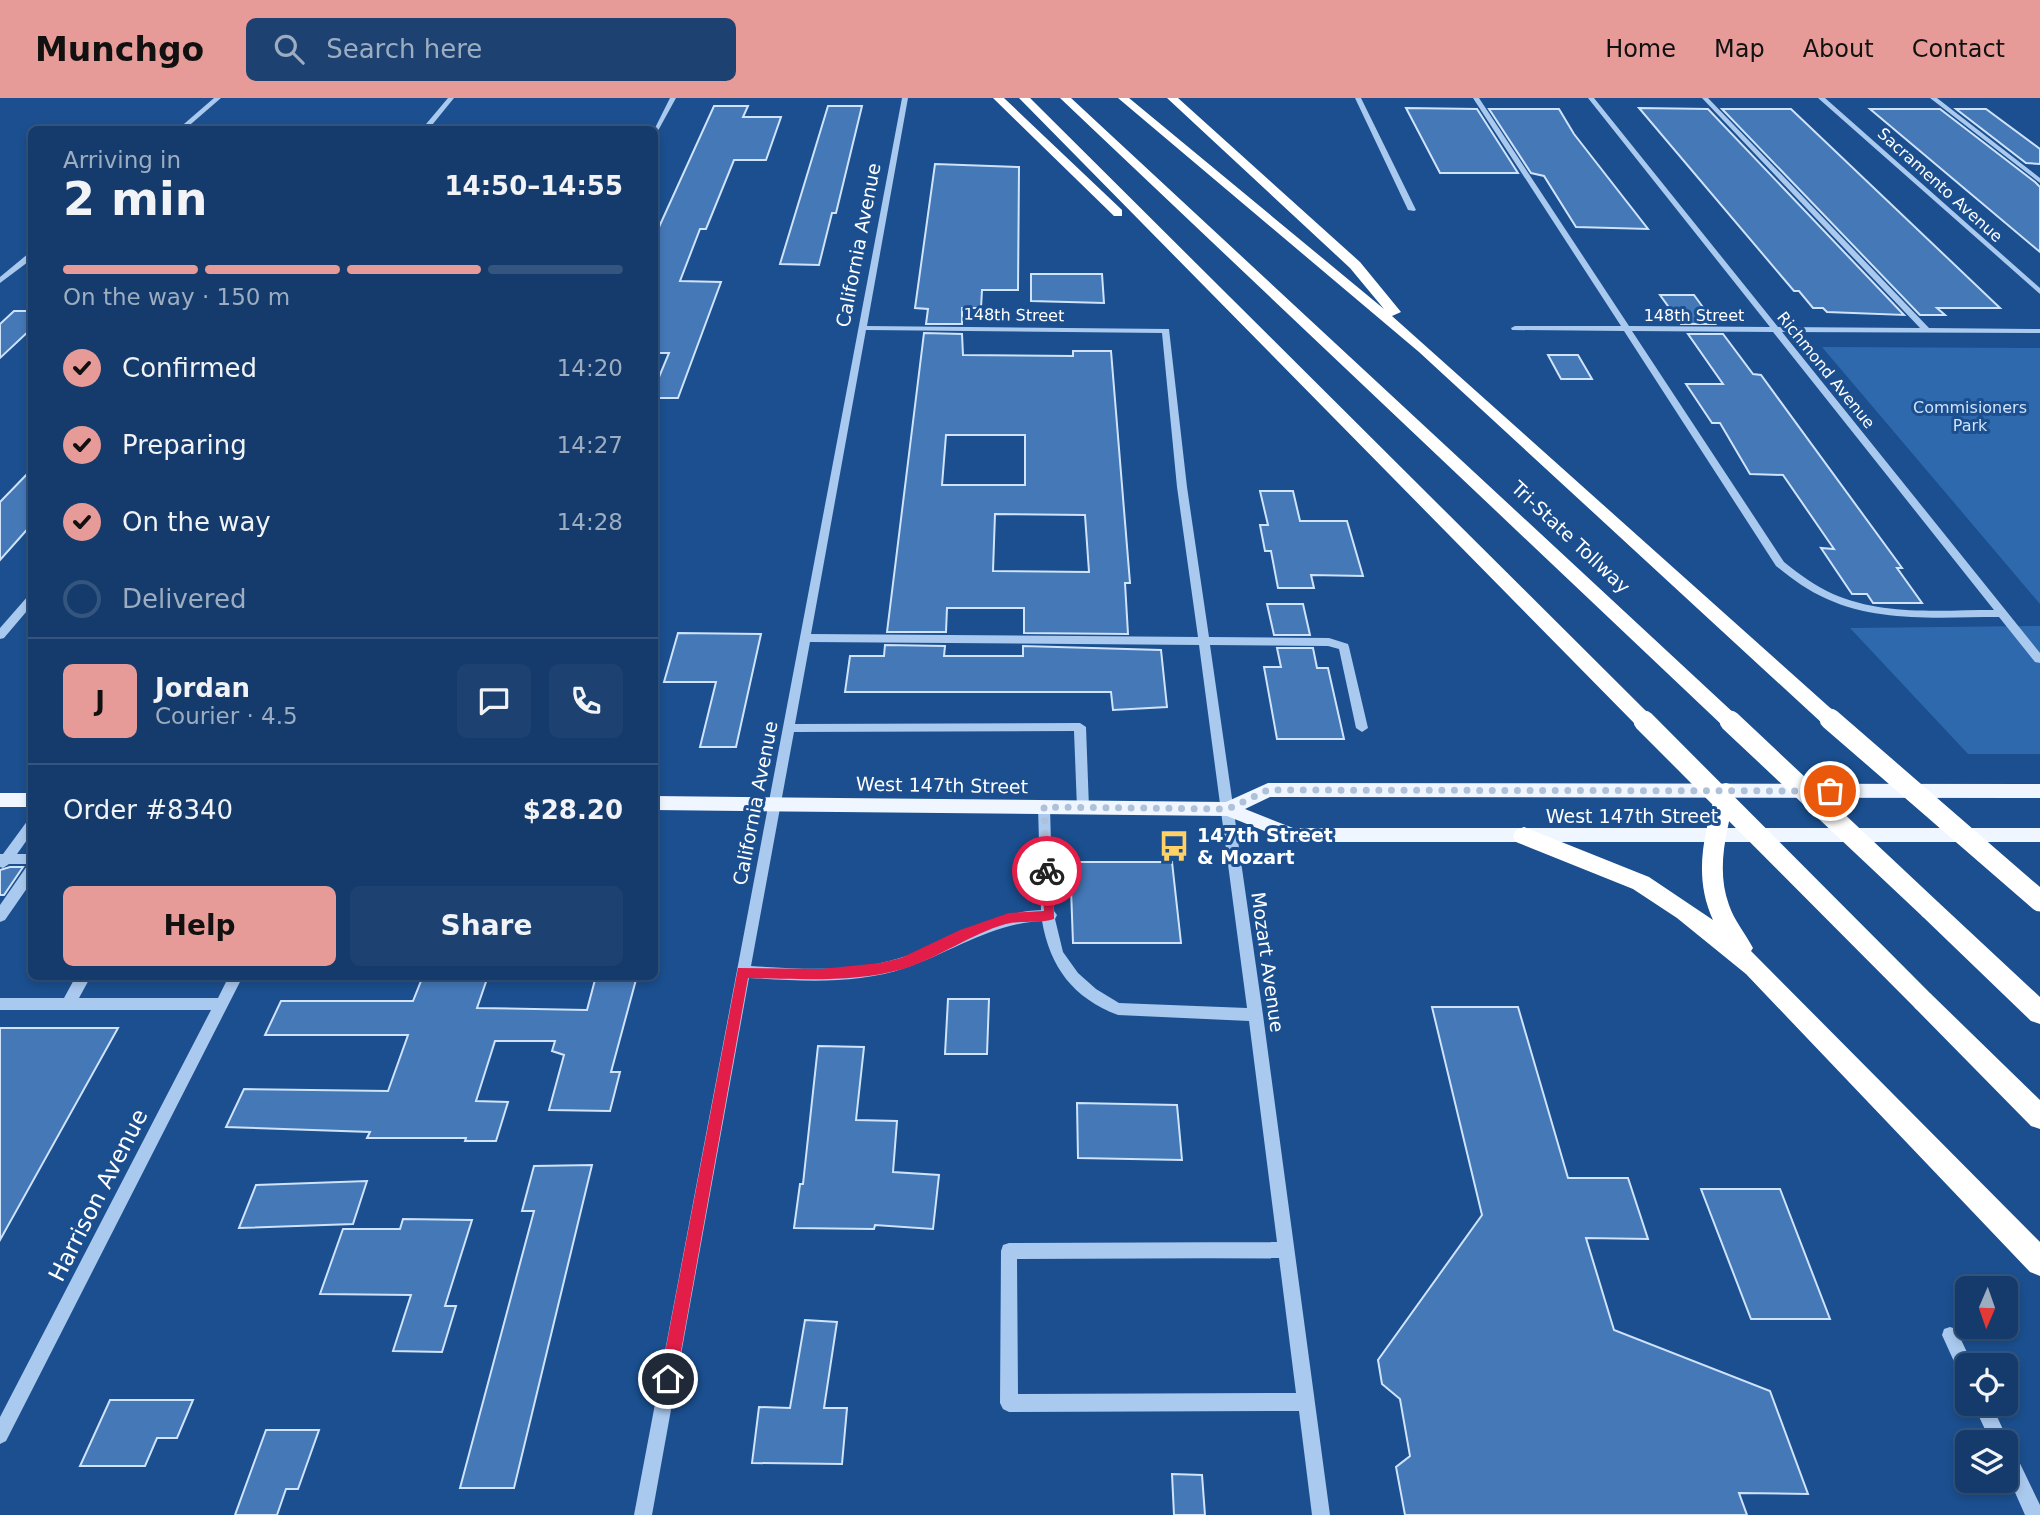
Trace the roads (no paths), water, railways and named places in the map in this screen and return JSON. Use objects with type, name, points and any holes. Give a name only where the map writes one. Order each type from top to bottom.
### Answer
[{"type":"highway","points":[[998,98],[1127,222]]},
{"type":"highway","points":[[1024,98],[2040,1117]]},
{"type":"highway","name":"Tri-State Tollway","points":[[1065,98],[2040,1013]]},
{"type":"highway","name":"Tri-State Tollway","points":[[1123,98],[1424,349],[1830,719],[2040,901]]},
{"type":"highway","points":[[1172,98],[1355,265],[1424,349]]},
{"type":"highway","points":[[1157,251],[1220,296]]},
{"type":"highway","points":[[1726,791],[1708,868],[1713,891],[1728,927],[1754,967]]},
{"type":"highway","points":[[1524,836],[1642,883],[1685,911],[1754,967],[2040,1262]]},
{"type":"main road","name":"West 147th Street","points":[[1228,809],[1268,790],[2040,791]]},
{"type":"main road","points":[[0,800],[28,800]]},
{"type":"main road","name":"West 147th Street","points":[[658,803],[1228,809],[1292,835],[1715,838],[2040,835]]},
{"type":"street","points":[[185,126],[218,98]]},
{"type":"street","points":[[428,126],[451,98]]},
{"type":"street","points":[[658,128],[673,98]]},
{"type":"street","name":"California Avenue","points":[[643,1515],[905,98]]},
{"type":"street","points":[[1357,98],[1412,211]]},
{"type":"street","points":[[1476,98],[1780,564],[1800,582],[1843,603],[1879,612],[2001,613]]},
{"type":"street","name":"Richmond Avenue","points":[[1591,98],[2039,659]]},
{"type":"street","points":[[1705,98],[1927,331]]},
{"type":"street","name":"Sacramento Avenue","points":[[1821,98],[2040,292]]},
{"type":"street","points":[[1933,98],[2040,181]]},
{"type":"street","points":[[0,281],[28,258]]},
{"type":"street","name":"148th Street","points":[[862,328],[1166,331]]},
{"type":"street","name":"148th Street","points":[[1515,328],[2040,331]]},
{"type":"street","name":"Mozart Avenue","points":[[1166,331],[1182,486],[1256,1016],[1321,1515]]},
{"type":"street","points":[[0,635],[28,603]]},
{"type":"street","points":[[805,638],[1329,642],[1344,648],[1362,727]]},
{"type":"street","points":[[788,728],[1080,727],[1083,808]]},
{"type":"street","points":[[1044,807],[1050,915],[1057,956],[1100,1001],[1118,1009],[1147,1012],[1256,1016]]},
{"type":"street","points":[[2,861],[28,828]]},
{"type":"street","points":[[2,861],[28,859]]},
{"type":"street","points":[[0,916],[5,902],[28,875]]},
{"type":"street","points":[[743,972],[821,974],[880,969],[904,963],[965,933],[1009,918],[1050,915]]},
{"type":"street","points":[[68,1004],[82,980]]},
{"type":"street","name":"Harrison Avenue","points":[[0,1435],[234,980]]},
{"type":"street","points":[[0,1004],[221,1004]]},
{"type":"street","points":[[1287,1250],[1009,1251],[1009,1403],[1306,1402]]},
{"type":"street","points":[[1950,1335],[1958,1353]]},
{"type":"street","points":[[2018,1479],[2035,1515]]},
{"type":"place","name":"147th Street & Mozart","points":[[1174,846]]},
{"type":"park label","name":"Commisioners Park","points":[[1970,416]]}]
